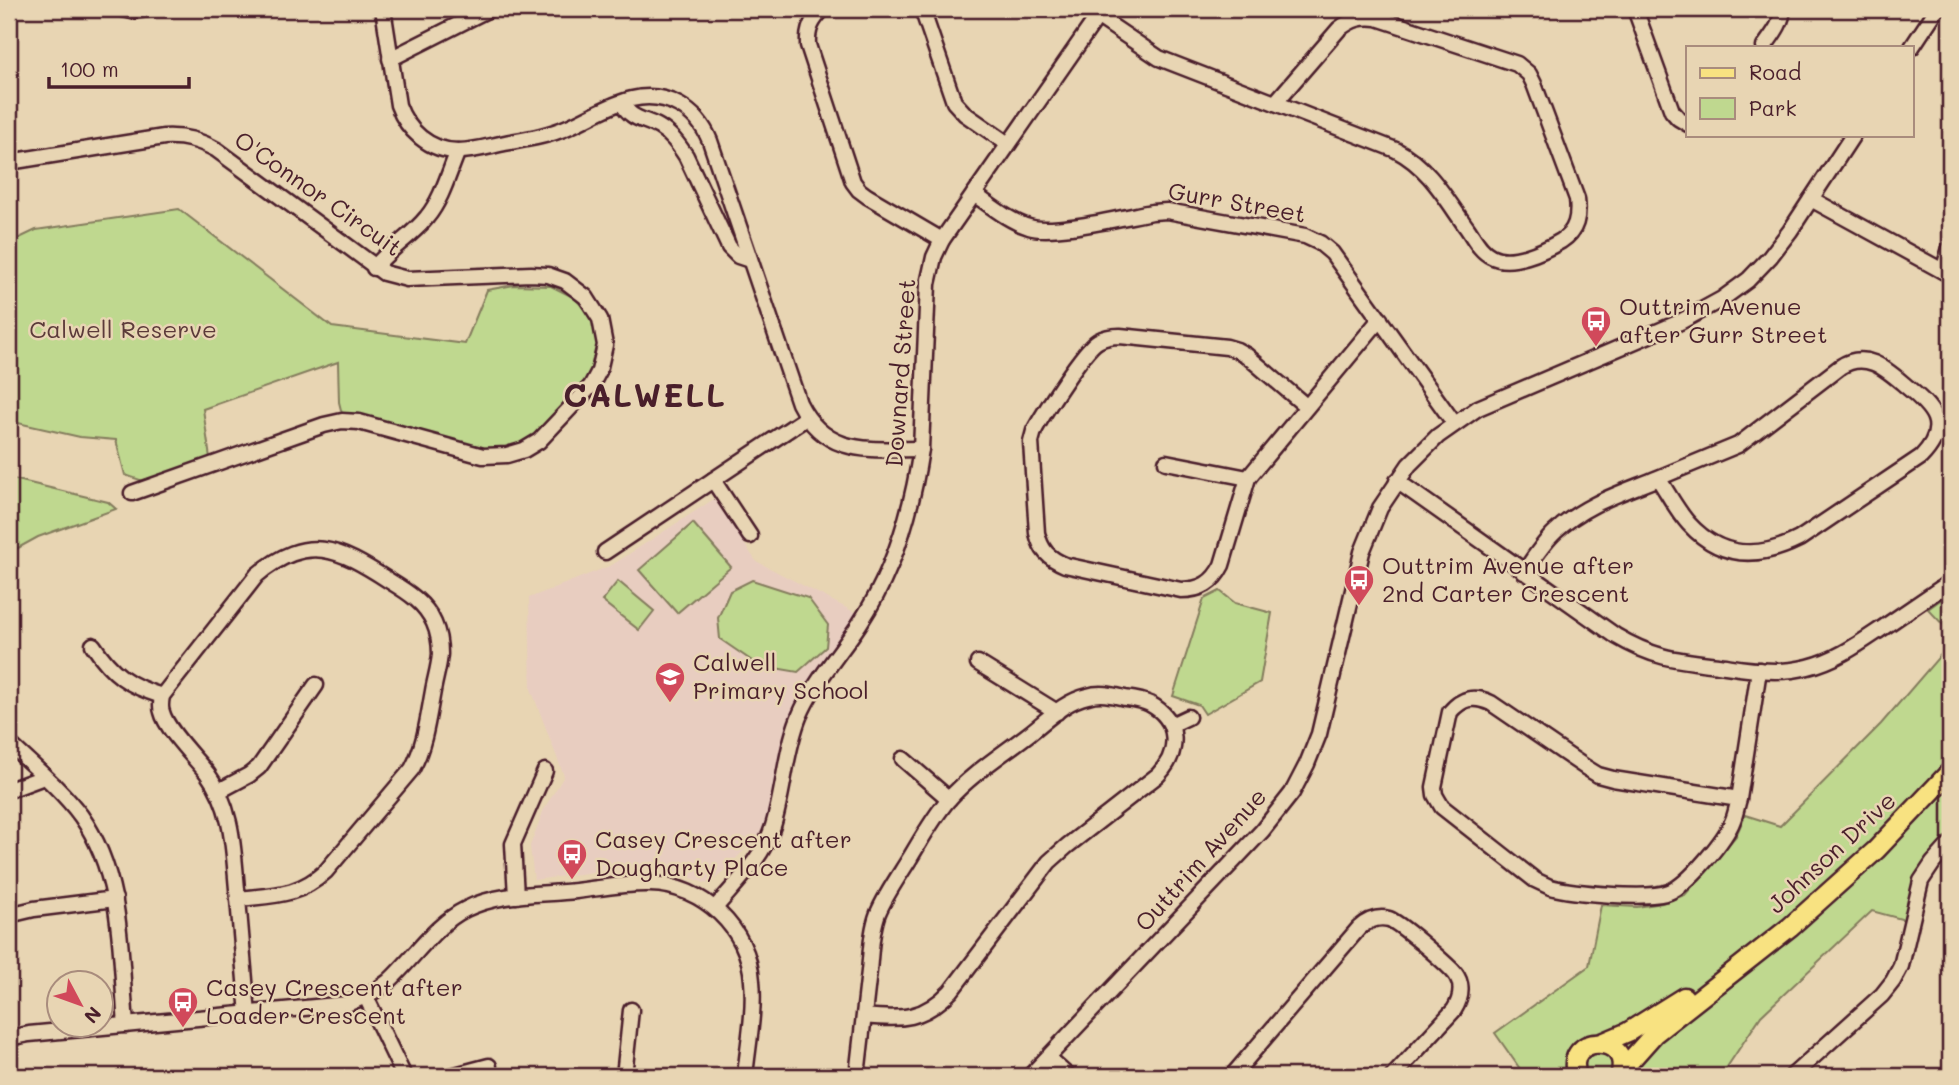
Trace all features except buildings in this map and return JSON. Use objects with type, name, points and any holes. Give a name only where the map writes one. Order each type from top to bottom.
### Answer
[{"type":"main road","name":"Johnson Drive","points":[[1622,1073],[1654,1034],[1790,927],[1876,850],[1950,772]]},
{"type":"main road","name":"Johnson Drive","points":[[1572,1072],[1582,1049],[1592,1043],[1602,1043],[1628,1032],[1741,964]]},
{"type":"main road","points":[[1602,1043],[1610,1045],[1618,1053],[1622,1073]]},
{"type":"street","points":[[123,9],[148,9]]},
{"type":"street","points":[[383,9],[398,105],[409,126],[420,138],[434,146],[458,151],[546,135],[622,103],[646,97],[663,98],[678,104],[698,119],[710,141],[806,418],[822,435],[843,445],[921,449]]},
{"type":"street","points":[[390,58],[489,9]]},
{"type":"street","points":[[822,9],[808,29],[807,45],[853,182],[867,196],[942,240]]},
{"type":"street","points":[[922,9],[954,102],[965,114],[1008,144]]},
{"type":"street","points":[[1635,9],[1672,111],[1686,123]]},
{"type":"street","points":[[1765,46],[1783,16],[1783,9]]},
{"type":"street","points":[[1913,46],[1937,9]]},
{"type":"street","points":[[1100,12],[1159,58],[1411,157],[1428,174],[1480,246],[1493,258],[1516,260],[1557,243],[1567,237],[1577,222],[1577,199],[1534,83],[1526,70],[1512,62],[1377,18],[1359,17],[1348,21],[1339,29],[1275,103]]},
{"type":"street","name":"Downard Street","points":[[715,908],[766,843],[774,825],[791,742],[800,716],[861,621],[887,573],[903,532],[921,449],[928,284],[934,257],[942,240],[1100,12]]},
{"type":"street","points":[[622,103],[634,117],[658,127],[677,142],[729,247],[738,256],[750,260]]},
{"type":"street","name":"Outtrim Avenue","points":[[1030,1076],[1262,831],[1292,793],[1319,734],[1362,552],[1377,515],[1397,481],[1423,450],[1454,423],[1490,402],[1679,322],[1722,299],[1748,280],[1770,257],[1852,136]]},
{"type":"street","name":"O'Connor Circuit","points":[[9,162],[164,137],[188,137],[217,150],[374,268],[392,276],[407,279],[548,275],[565,281],[586,297],[600,319],[604,345],[599,371],[585,393],[539,441],[524,450],[507,456],[483,456],[368,423],[342,421],[132,493]]},
{"type":"street","points":[[374,268],[386,253],[428,216],[458,151]]},
{"type":"street","name":"Gurr Street","points":[[974,194],[1016,223],[1040,229],[1056,229],[1167,211],[1305,236],[1320,243],[1332,253],[1454,423]]},
{"type":"street","points":[[1811,199],[1947,273],[1950,248]]},
{"type":"street","points":[[1307,407],[1237,350],[1120,336],[1099,340],[1087,351],[1037,426],[1031,442],[1040,544],[1054,561],[1065,565],[1181,590],[1203,587],[1217,576],[1222,565],[1248,478],[1307,407],[1380,319]]},
{"type":"street","points":[[1524,572],[1547,540],[1573,516],[1593,504],[1738,445],[1840,367],[1856,360],[1874,362],[1884,368],[1928,404],[1936,420],[1935,438],[1921,457],[1799,539],[1773,551],[1735,551],[1709,541],[1687,522],[1658,478]]},
{"type":"street","points":[[605,552],[806,418]]},
{"type":"street","points":[[1166,463],[1248,478]]},
{"type":"street","points":[[713,480],[750,536]]},
{"type":"street","points":[[1397,481],[1616,636],[1646,653],[1680,661],[1759,670],[1784,671],[1808,667],[1832,659],[1854,647],[1950,582]]},
{"type":"street","points":[[237,899],[286,894],[314,881],[326,871],[412,769],[422,749],[439,664],[439,639],[434,623],[426,608],[414,596],[353,558],[326,550],[298,552],[271,563],[257,575],[162,696],[160,708],[164,720],[219,791],[231,824],[237,899],[248,1015]]},
{"type":"street","points":[[93,645],[105,663],[121,678],[141,690],[162,696]]},
{"type":"street","points":[[978,663],[1057,712]]},
{"type":"street","points":[[1739,799],[1598,775],[1491,703],[1478,698],[1464,700],[1450,712],[1434,787],[1442,807],[1535,880],[1558,889],[1650,897],[1677,889],[1690,877],[1734,820],[1739,799],[1759,670]]},
{"type":"street","points":[[219,791],[259,767],[316,685]]},
{"type":"street","points":[[857,1076],[873,934],[877,916],[892,887],[949,799],[968,781],[1076,699],[1107,694],[1147,702],[1164,713],[1171,725],[1174,743],[1166,766],[1049,862],[940,1003],[926,1012],[903,1018],[864,1016]]},
{"type":"street","points":[[1171,725],[1188,717]]},
{"type":"street","points":[[9,743],[71,805],[94,837],[105,861],[115,899],[127,1025]]},
{"type":"street","points":[[904,759],[949,799]]},
{"type":"street","points":[[516,896],[513,844],[545,771]]},
{"type":"street","points":[[9,790],[44,777]]},
{"type":"street","points":[[1792,1076],[1882,995],[1893,981],[1901,966],[1922,881],[1950,844]]},
{"type":"street","points":[[9,1038],[337,1006],[366,997],[387,982],[457,915],[485,901],[650,884],[683,890],[702,899],[715,908],[741,940],[749,959],[752,979],[744,1076]]},
{"type":"street","points":[[9,915],[34,909],[115,899]]},
{"type":"street","points":[[1232,1076],[1359,928],[1371,919],[1380,918],[1394,922],[1451,970],[1460,985],[1461,994],[1454,1010],[1393,1076]]},
{"type":"street","points":[[366,997],[404,1076]]},
{"type":"street","points":[[624,1076],[631,1010]]},
{"type":"street","points":[[1048,1058],[1068,1076]]},
{"type":"street","points":[[451,1076],[489,1066]]},
{"type":"shaded area","name":"Calwell Primary School","points":[[714,499],[756,561],[856,613],[794,719],[764,830],[710,885],[654,864],[534,880],[530,846],[544,809],[564,776],[531,689],[529,598],[612,565]]},
{"type":"green space","name":"Calwell Reserve","points":[[179,209],[332,327],[465,344],[487,290],[514,285],[551,286],[575,298],[591,317],[600,339],[598,366],[585,388],[530,444],[494,453],[342,414],[338,362],[203,409],[210,458],[143,481],[125,475],[116,440],[80,437],[9,421],[9,243],[36,230]]},
{"type":"green space","points":[[9,478],[108,502],[116,509],[38,537],[9,553]]},
{"type":"green space","points":[[693,523],[731,567],[677,613],[639,570]]},
{"type":"green space","points":[[752,580],[808,598],[828,625],[826,647],[798,672],[758,665],[720,639],[718,618],[730,591]]},
{"type":"green space","points":[[618,581],[654,611],[639,630],[602,601]]},
{"type":"green space","points":[[1220,591],[1235,603],[1272,613],[1260,682],[1205,714],[1199,705],[1173,696],[1204,599]]},
{"type":"green space","points":[[1950,593],[1950,644],[1949,631],[1928,609]]},
{"type":"green space","points":[[1950,644],[1950,834],[1925,862],[1914,882],[1905,920],[1872,911],[1761,1016],[1721,1076],[1525,1076],[1495,1033],[1589,966],[1601,905],[1637,907],[1662,903],[1685,895],[1736,836],[1745,815],[1780,826],[1881,724]]},
{"type":"place","name":"Outtrim Avenue after Gurr Street","points":[[1596,348]]},
{"type":"place","name":"Outtrim Avenue after 2nd Carter Crescent","points":[[1359,607]]},
{"type":"place","name":"Calwell Primary School","points":[[670,704]]},
{"type":"place","name":"Casey Crescent after Dougharty Place","points":[[572,881]]},
{"type":"place","name":"Casey Crescent after Loader Crescent","points":[[183,1029]]},
{"type":"district","name":"CALWELL","points":[[645,396]]}]
